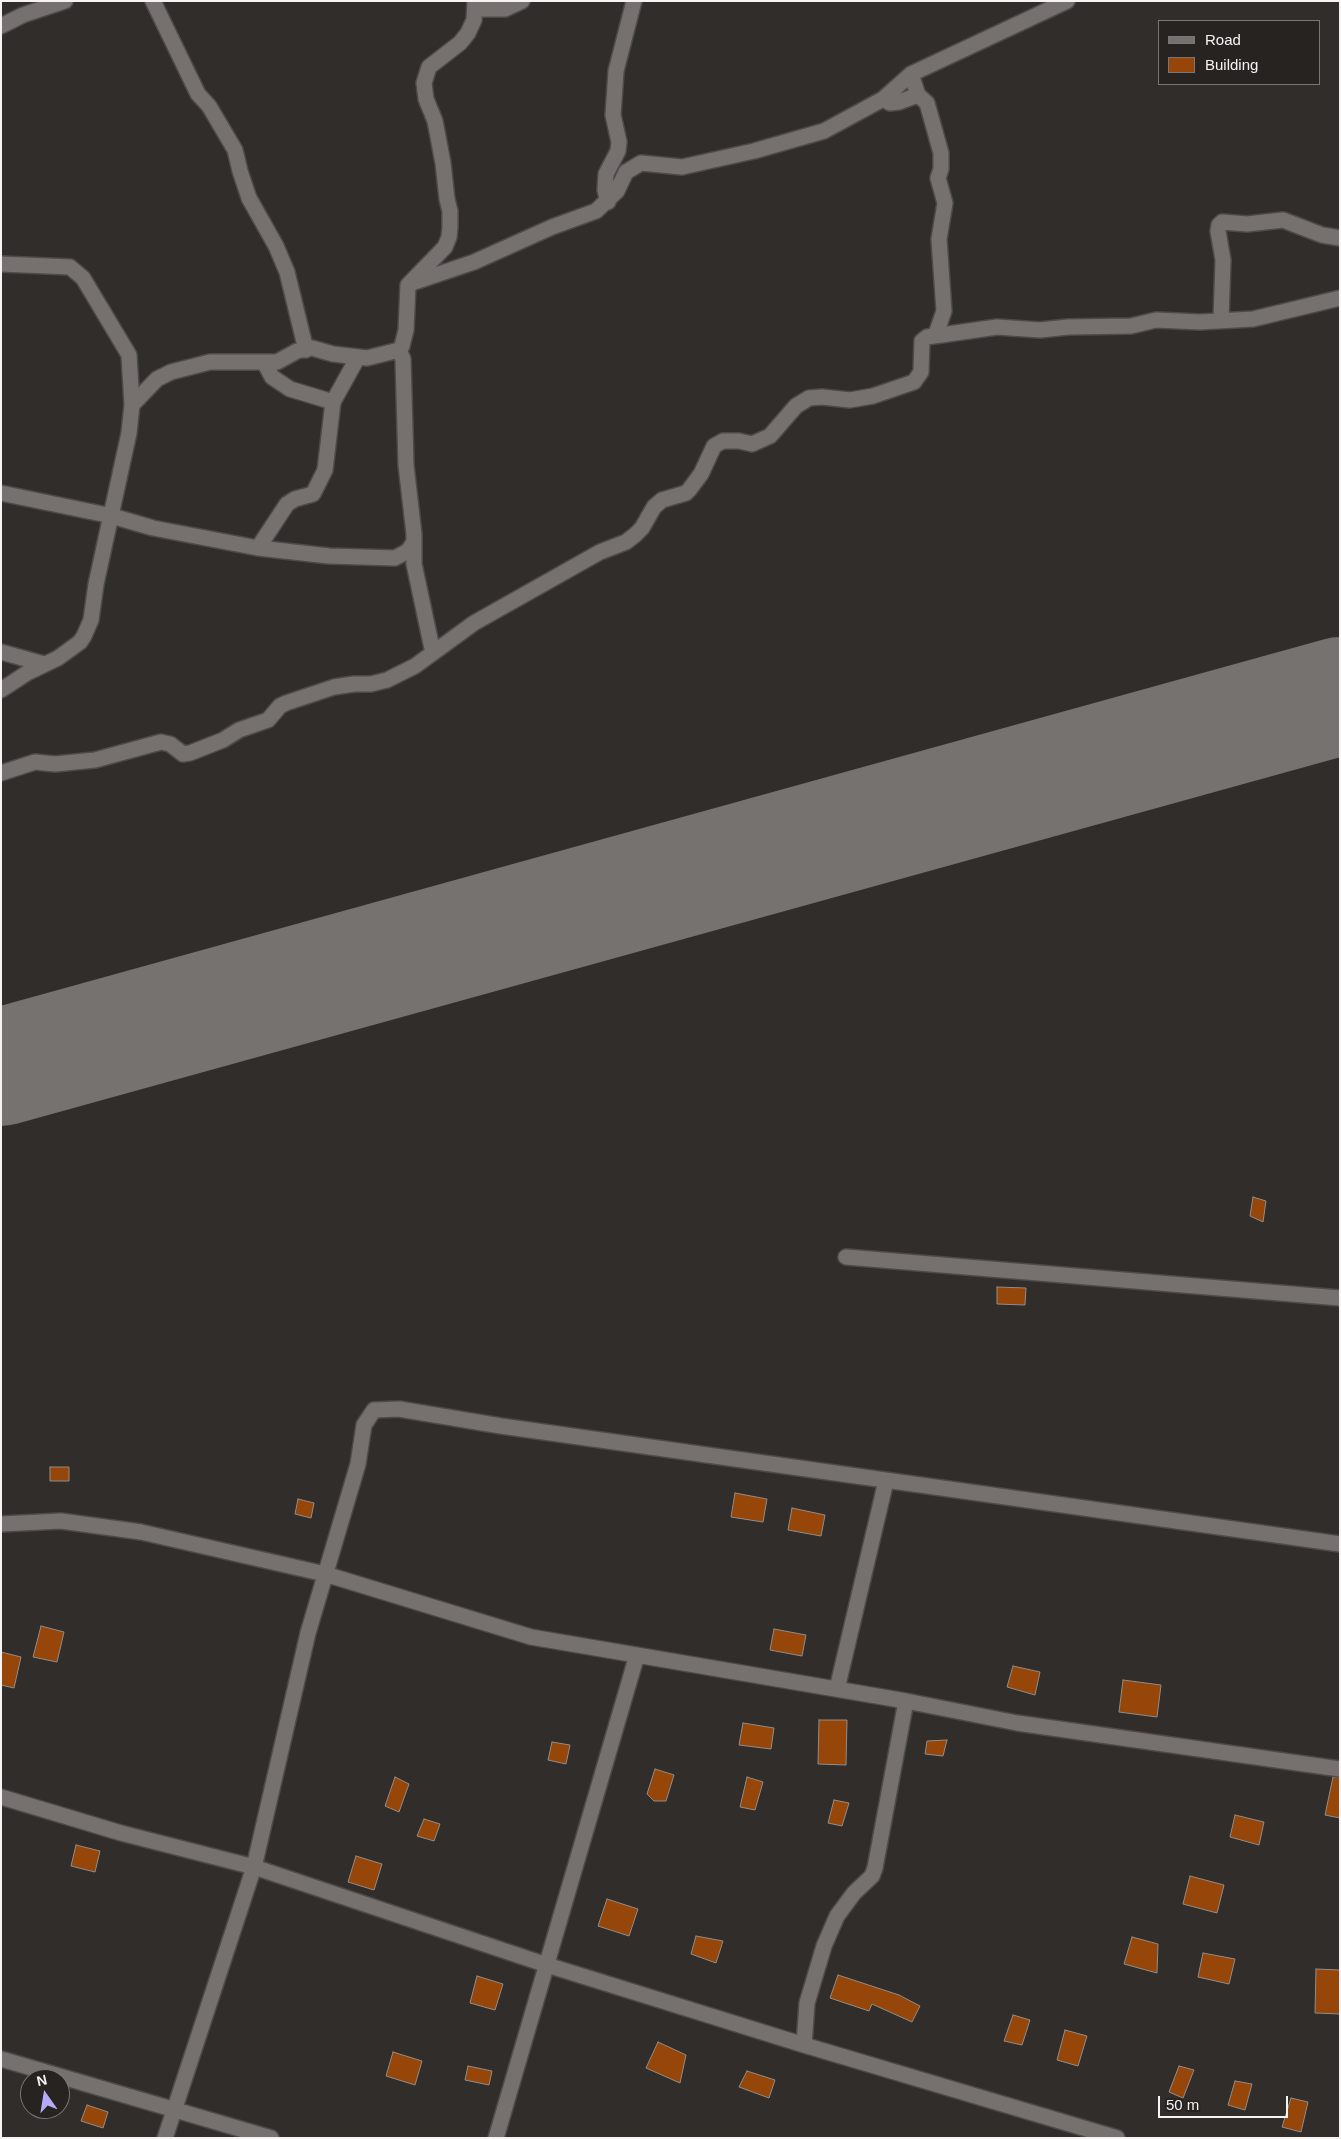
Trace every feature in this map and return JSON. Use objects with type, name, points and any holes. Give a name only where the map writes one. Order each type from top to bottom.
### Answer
[{"type":"street","points":[[1,26],[23,15],[65,1]]},
{"type":"street","points":[[153,1],[198,94],[209,106],[236,150],[240,171],[249,198],[276,246],[287,272],[306,350]]},
{"type":"street","points":[[132,405],[157,379],[171,372],[210,362],[277,362],[297,351],[312,348],[367,358],[399,350],[402,346],[406,330],[408,284],[444,248],[449,237],[450,211],[436,121],[426,99],[424,83],[429,67],[460,43],[468,33],[474,20],[475,5],[506,9],[522,1]]},
{"type":"street","points":[[408,284],[474,262],[596,211],[618,191],[626,172],[641,163],[682,167],[754,151],[824,131],[883,99],[911,74],[1067,1]]},
{"type":"street","points":[[608,202],[605,190],[606,174],[618,151],[619,142],[614,115],[616,71],[630,3]]},
{"type":"street","points":[[911,74],[918,95],[927,104],[941,153],[941,169],[938,178],[945,203],[938,239],[944,311],[936,334]]},
{"type":"street","points":[[883,99],[890,103],[899,102],[918,95]]},
{"type":"street","points":[[1221,320],[1223,260],[1218,231],[1219,225],[1222,222],[1247,224],[1283,220],[1322,235],[1340,238]]},
{"type":"street","points":[[1,264],[70,267],[83,278],[129,355],[132,405],[130,433],[96,584],[91,620],[84,636],[80,642],[58,658],[27,673],[1,690]]},
{"type":"street","points":[[1,773],[35,762],[55,764],[95,760],[161,742],[170,744],[183,754],[190,753],[222,740],[239,730],[268,720],[280,706],[286,703],[334,687],[371,684],[387,680],[415,666],[474,622],[600,552],[626,542],[635,535],[658,503],[686,493],[689,490],[701,474],[714,446],[722,441],[739,441],[752,444],[770,436],[796,406],[808,398],[822,397],[850,400],[873,396],[914,382],[921,372],[922,342],[927,337],[936,334],[971,332],[997,327],[1040,330],[1068,327],[1131,326],[1156,320],[1200,322],[1254,319],[1340,298]]},
{"type":"street","points":[[399,350],[403,359],[406,465],[414,542],[414,564],[432,653]]},
{"type":"street","points":[[258,548],[287,504],[295,499],[313,494],[325,470],[333,402],[358,357]]},
{"type":"street","points":[[264,362],[272,377],[290,389],[333,402]]},
{"type":"street","points":[[1,493],[112,516],[153,528],[258,548],[329,556],[395,558],[414,564]]},
{"type":"street","points":[[395,558],[408,550],[414,542]]},
{"type":"street","points":[[1,652],[44,664]]},
{"type":"street","points":[[846,1258],[1340,1298]]},
{"type":"street","points":[[165,2138],[254,1867],[308,1633],[358,1464],[364,1425],[374,1410],[399,1409],[501,1426],[1340,1544]]},
{"type":"street","points":[[837,1689],[886,1481]]},
{"type":"street","points":[[1,1524],[61,1521],[141,1532],[325,1574],[532,1637],[906,1700],[1026,1724],[1340,1769]]},
{"type":"street","points":[[496,2138],[636,1655]]},
{"type":"street","points":[[804,2045],[807,2003],[824,1946],[837,1916],[854,1893],[872,1876],[875,1868],[906,1700]]},
{"type":"street","points":[[1,1797],[121,1833],[254,1867],[547,1965],[804,2045],[1117,2138]]},
{"type":"street","points":[[1,2058],[271,2138]]},
{"type":"building","points":[[1253,1197],[1266,1201],[1263,1222],[1250,1216]]},
{"type":"building","points":[[997,1287],[1026,1288],[1025,1305],[997,1304]]},
{"type":"building","points":[[50,1467],[69,1467],[69,1481],[50,1481]]},
{"type":"building","points":[[735,1493],[767,1499],[763,1522],[731,1517]]},
{"type":"building","points":[[298,1499],[314,1503],[311,1518],[295,1514]]},
{"type":"building","points":[[792,1508],[825,1515],[821,1536],[788,1530]]},
{"type":"building","points":[[41,1626],[64,1632],[57,1662],[33,1657]]},
{"type":"building","points":[[774,1629],[806,1635],[802,1656],[770,1650]]},
{"type":"building","points":[[1,1652],[21,1657],[14,1688],[1,1685]]},
{"type":"building","points":[[1013,1666],[1040,1672],[1035,1695],[1007,1687]]},
{"type":"building","points":[[1123,1680],[1161,1685],[1157,1717],[1119,1712]]},
{"type":"building","points":[[819,1720],[847,1720],[846,1765],[818,1764]]},
{"type":"building","points":[[743,1723],[774,1728],[771,1749],[739,1745]]},
{"type":"building","points":[[947,1740],[943,1756],[925,1754],[927,1741]]},
{"type":"building","points":[[552,1742],[570,1745],[566,1764],[548,1760]]},
{"type":"building","points":[[655,1769],[674,1775],[666,1801],[654,1801],[647,1794]]},
{"type":"building","points":[[395,1777],[409,1784],[399,1812],[385,1806]]},
{"type":"building","points":[[747,1777],[763,1782],[755,1810],[740,1807]]},
{"type":"building","points":[[1333,1777],[1340,1778],[1340,1818],[1325,1815]]},
{"type":"building","points":[[834,1800],[849,1803],[842,1826],[828,1823]]},
{"type":"building","points":[[1235,1815],[1264,1822],[1259,1845],[1230,1837]]},
{"type":"building","points":[[424,1819],[440,1824],[434,1841],[417,1836]]},
{"type":"building","points":[[76,1845],[100,1851],[95,1872],[71,1866]]},
{"type":"building","points":[[356,1856],[382,1864],[374,1890],[348,1882]]},
{"type":"building","points":[[1190,1876],[1224,1885],[1217,1913],[1183,1904]]},
{"type":"building","points":[[607,1899],[638,1909],[629,1936],[598,1926]]},
{"type":"building","points":[[696,1936],[723,1941],[716,1963],[691,1954]]},
{"type":"building","points":[[1132,1937],[1158,1944],[1157,1973],[1124,1964]]},
{"type":"building","points":[[1203,1953],[1235,1959],[1229,1984],[1198,1977]]},
{"type":"building","points":[[1316,1969],[1340,1970],[1340,2014],[1315,2013]]},
{"type":"building","points":[[838,1975],[899,1995],[920,2006],[912,2022],[872,2004],[869,2011],[830,1998]]},
{"type":"building","points":[[477,1976],[503,1984],[495,2010],[470,2003]]},
{"type":"building","points":[[1013,2015],[1030,2020],[1022,2045],[1004,2041]]},
{"type":"building","points":[[1065,2030],[1087,2036],[1078,2066],[1057,2060]]},
{"type":"building","points":[[658,2042],[686,2055],[680,2083],[646,2068]]},
{"type":"building","points":[[393,2052],[422,2061],[415,2085],[386,2076]]},
{"type":"building","points":[[468,2066],[492,2071],[489,2085],[465,2080]]},
{"type":"building","points":[[1179,2066],[1194,2070],[1183,2098],[1169,2092]]},
{"type":"building","points":[[747,2071],[775,2080],[769,2098],[739,2087]]},
{"type":"building","points":[[1235,2081],[1252,2084],[1245,2110],[1228,2105]]},
{"type":"building","points":[[1291,2098],[1308,2102],[1301,2132],[1282,2127]]},
{"type":"building","points":[[87,2105],[108,2112],[103,2128],[81,2121]]},
{"type":"runway","points":[[1,1067],[1340,696]]}]
